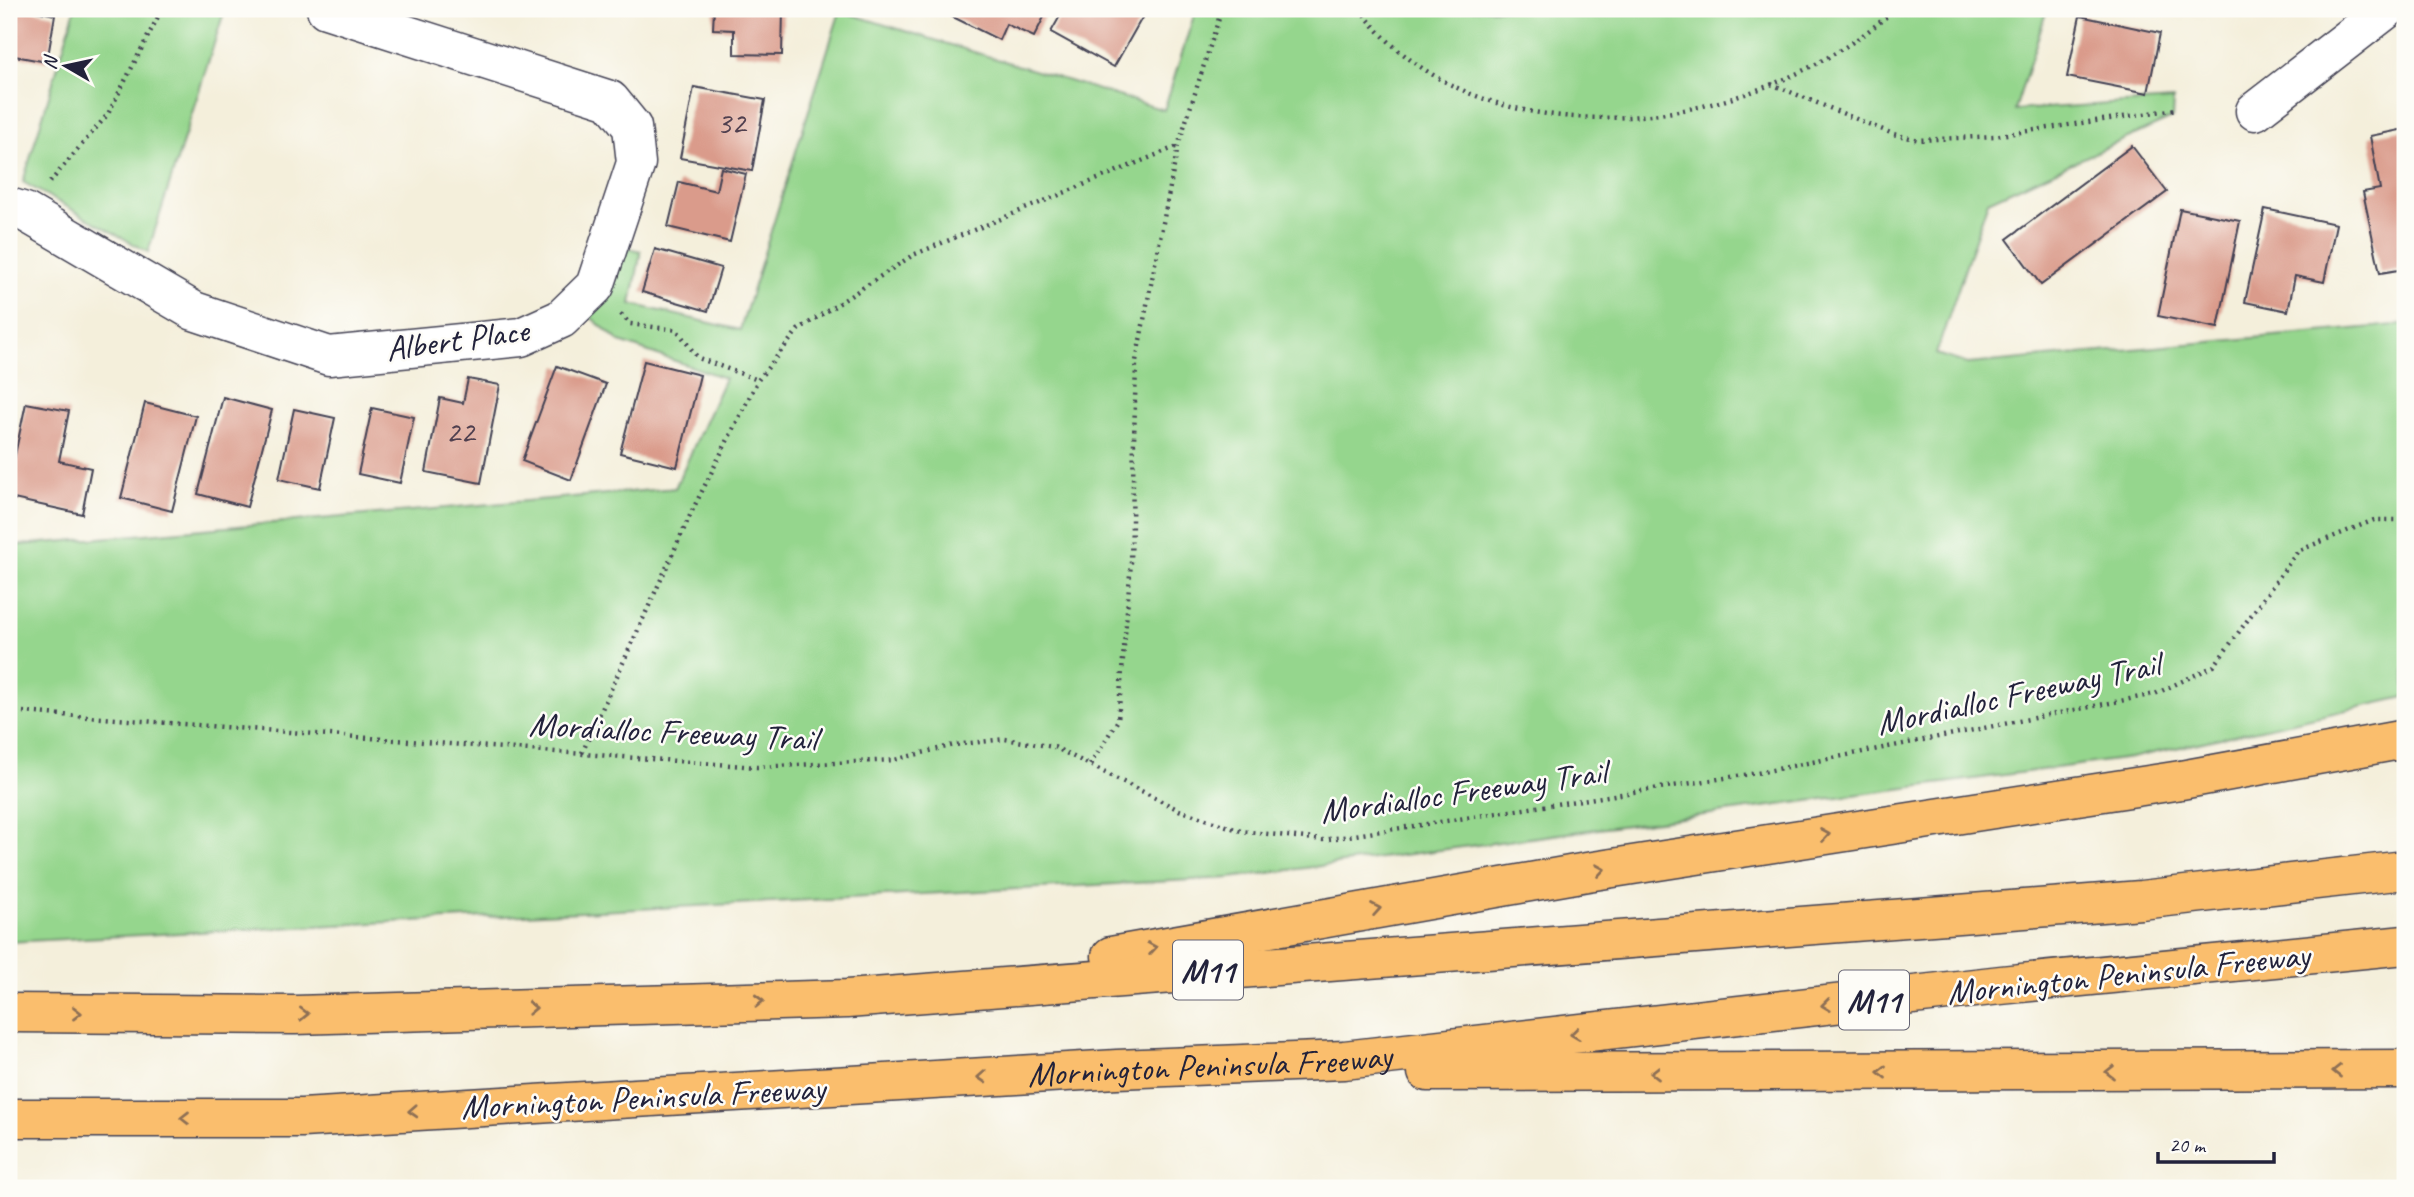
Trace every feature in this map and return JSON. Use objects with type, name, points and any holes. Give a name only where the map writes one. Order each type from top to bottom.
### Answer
[{"type":"highway","points":[[892,994],[1587,872],[2181,780],[2405,740]]},
{"type":"highway","name":"Mornington Peninsula Freeway","points":[[9,1013],[295,1015],[833,999],[2141,900],[2405,870]]},
{"type":"highway","name":"Mornington Peninsula Freeway","points":[[9,1118],[302,1118],[1117,1069],[1344,1060],[2001,985],[2405,945]]},
{"type":"highway","points":[[1117,1069],[1615,1073],[2405,1069]]},
{"type":"street","name":"Albert Place","points":[[17,209],[194,311],[329,356],[521,337],[561,318],[595,286],[636,163],[632,128],[610,100],[326,9]]},
{"type":"street","points":[[2255,111],[2387,9]]},
{"type":"path","points":[[17,209],[108,114],[162,9]]},
{"type":"path","points":[[1090,765],[1118,720],[1132,562],[1136,361],[1178,146],[1222,9]]},
{"type":"path","points":[[1360,9],[1392,46],[1427,73],[1470,94],[1546,114],[1613,118],[1670,114],[1726,101],[1770,84],[1825,58],[1895,9]]},
{"type":"path","points":[[1770,84],[1894,134],[1919,140],[1994,136],[2177,109]]},
{"type":"path","points":[[582,753],[693,509],[758,380],[798,330],[913,255],[1178,146]]},
{"type":"path","points":[[595,286],[630,324],[677,330],[698,358],[758,380]]},
{"type":"path","name":"Mordialloc Freeway Trail","points":[[9,711],[757,767],[894,760],[954,745],[1006,739],[1054,747],[1179,810],[1241,831],[1323,840],[1757,773],[2155,694],[2214,666],[2298,551],[2374,520],[2405,520]]},
{"type":"green space","points":[[75,9],[225,9],[148,252],[23,182]]},
{"type":"green space","points":[[1196,9],[2047,9],[2015,110],[2173,100],[2172,118],[1988,201],[1936,354],[1968,364],[2405,324],[2405,697],[2131,758],[1230,878],[9,942],[9,546],[675,488],[725,378],[620,342],[581,309],[618,245],[641,251],[631,304],[740,330],[840,11],[1164,110]]},
{"type":"building","points":[[9,9],[26,9],[55,15],[47,62],[9,55]]},
{"type":"building","points":[[714,9],[783,9],[782,55],[734,54],[734,30],[713,29]]},
{"type":"building","points":[[945,9],[1048,9],[1034,37],[1006,24],[999,40],[943,12]]},
{"type":"building","points":[[1064,9],[1147,9],[1114,67],[1051,32]]},
{"type":"building","points":[[2080,16],[2160,33],[2148,93],[2067,77]]},
{"type":"building","points":[[694,87],[765,100],[752,171],[680,158]]},
{"type":"building","points":[[2405,129],[2405,269],[2380,273],[2363,192],[2380,189],[2370,136]]},
{"type":"building","points":[[2132,146],[2167,192],[2041,285],[2007,239]]},
{"type":"building","points":[[721,168],[746,174],[730,242],[668,227],[679,182],[716,191]]},
{"type":"building","points":[[2180,209],[2240,221],[2218,328],[2158,316]]},
{"type":"building","points":[[2265,209],[2336,224],[2324,282],[2295,276],[2288,311],[2245,302]]},
{"type":"building","points":[[655,249],[721,268],[708,311],[642,292]]},
{"type":"building","points":[[644,361],[700,375],[677,467],[620,453]]},
{"type":"building","points":[[557,366],[606,384],[571,480],[522,461]]},
{"type":"building","points":[[468,379],[500,385],[481,483],[426,472],[440,398],[463,403]]},
{"type":"building","points":[[223,397],[272,410],[247,507],[198,494]]},
{"type":"building","points":[[26,403],[69,411],[59,461],[91,468],[82,514],[9,498],[9,483]]},
{"type":"building","points":[[145,403],[196,416],[172,511],[121,498]]},
{"type":"building","points":[[372,408],[414,417],[400,483],[358,474]]},
{"type":"building","points":[[294,409],[335,418],[320,488],[279,479]]}]
